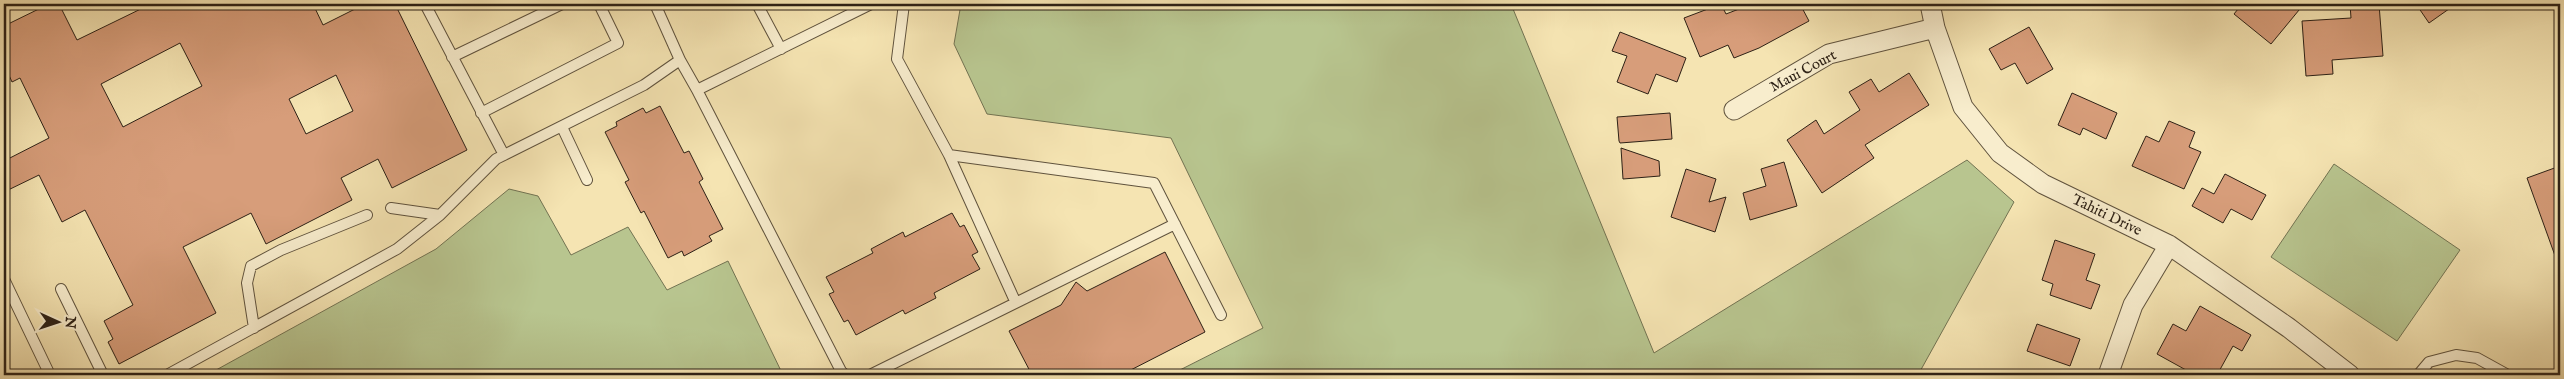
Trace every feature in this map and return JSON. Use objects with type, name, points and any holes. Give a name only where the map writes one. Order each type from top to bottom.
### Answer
[{"type":"street","name":"Tahiti Drive","points":[[1930,4],[1935,28],[1963,107],[2000,153],[2043,184],[2169,245],[2289,328],[2350,375]]},
{"type":"street","name":"Maui Court","points":[[1734,110],[1829,54],[1935,28]]},
{"type":"street","points":[[2108,375],[2133,305],[2169,245]]},
{"type":"lane","points":[[424,4],[504,155]]},
{"type":"lane","points":[[452,57],[562,4]]},
{"type":"lane","points":[[481,113],[618,43],[599,4]]},
{"type":"lane","points":[[655,4],[680,60],[841,371],[845,375]]},
{"type":"lane","points":[[757,4],[781,49]]},
{"type":"lane","points":[[697,90],[871,4]]},
{"type":"lane","points":[[904,4],[897,59],[949,155],[1015,301]]},
{"type":"lane","points":[[167,375],[397,249],[440,215],[496,159],[644,85],[680,60]]},
{"type":"lane","points":[[562,127],[587,180]]},
{"type":"lane","points":[[949,155],[1154,183],[1221,315]]},
{"type":"lane","points":[[391,208],[440,215]]},
{"type":"lane","points":[[254,328],[247,282],[251,266],[281,250],[367,215]]},
{"type":"lane","points":[[870,375],[1015,301],[1175,224]]},
{"type":"lane","points":[[4,279],[50,375]]},
{"type":"lane","points":[[60,289],[103,375]]},
{"type":"lane","points":[[2418,375],[2429,362],[2456,355],[2477,358],[2506,374]]},
{"type":"green space","points":[[961,4],[1511,4],[1654,353],[1967,160],[2014,202],[1918,375],[1170,375],[1263,328],[1171,138],[987,114],[954,44]]},
{"type":"green space","points":[[2334,164],[2460,250],[2397,341],[2271,257]]},
{"type":"green space","points":[[509,189],[538,196],[571,255],[628,227],[667,290],[728,261],[783,375],[207,375],[436,249]]},
{"type":"building","points":[[49,4],[59,4],[77,40],[151,4],[313,4],[323,25],[365,4],[395,4],[467,150],[392,188],[378,159],[341,178],[352,200],[266,244],[251,213],[183,247],[216,313],[119,364],[108,342],[113,339],[104,321],[133,305],[85,210],[62,222],[39,175],[4,192],[4,161],[49,138],[20,78],[12,82],[4,64],[4,26]],"holes":[[[180,43],[202,86],[123,127],[101,84]],[[336,75],[353,111],[306,134],[289,99]]]},
{"type":"building","points":[[1721,4],[1726,14],[1752,4],[1800,4],[1809,21],[1759,48],[1734,58],[1728,45],[1700,57],[1684,18]]},
{"type":"building","points":[[2242,4],[2304,4],[2271,44],[2234,14]]},
{"type":"building","points":[[2350,4],[2379,4],[2383,56],[2332,60],[2333,74],[2306,76],[2302,21],[2351,18]]},
{"type":"building","points":[[2416,4],[2456,4],[2429,23]]},
{"type":"building","points":[[2029,27],[2053,69],[2027,84],[2015,63],[2001,70],[1989,49]]},
{"type":"building","points":[[1620,32],[1686,58],[1677,82],[1656,74],[1648,94],[1617,82],[1627,56],[1612,51]]},
{"type":"building","points":[[1909,73],[1929,105],[1865,145],[1874,158],[1822,193],[1787,140],[1816,120],[1824,134],[1860,110],[1849,92],[1871,79],[1879,92]]},
{"type":"building","points":[[2072,93],[2117,113],[2106,139],[2083,128],[2080,135],[2058,125]]},
{"type":"building","points":[[660,106],[684,153],[689,151],[703,179],[699,182],[723,229],[709,236],[712,241],[684,256],[682,251],[668,258],[644,211],[641,213],[625,182],[629,180],[605,132],[617,126],[616,122],[643,108],[646,113]]},
{"type":"building","points":[[1670,113],[1672,139],[1620,143],[1617,117]]},
{"type":"building","points":[[2169,121],[2195,132],[2189,147],[2201,152],[2184,189],[2132,166],[2146,136],[2159,142]]},
{"type":"building","points":[[1621,148],[1659,161],[1660,176],[1623,179]]},
{"type":"building","points":[[1784,162],[1797,206],[1750,220],[1743,193],[1766,186],[1761,169]]},
{"type":"building","points":[[2560,166],[2560,264],[2558,264],[2527,178]]},
{"type":"building","points":[[1686,169],[1716,179],[1709,202],[1726,197],[1715,232],[1671,217]]},
{"type":"building","points":[[2225,174],[2266,195],[2252,220],[2231,209],[2223,223],[2192,206],[2202,188],[2214,194]]},
{"type":"building","points":[[952,213],[960,227],[964,225],[978,252],[972,255],[980,269],[934,293],[936,298],[905,314],[903,310],[856,335],[848,320],[844,322],[829,294],[834,292],[826,277],[873,253],[871,249],[903,232],[905,237]]},
{"type":"building","points":[[2055,240],[2095,254],[2086,280],[2100,285],[2091,309],[2050,295],[2053,284],[2042,280]]},
{"type":"building","points":[[1165,252],[1205,332],[1121,375],[1032,375],[1009,331],[1061,305],[1076,282],[1087,291]]},
{"type":"building","points":[[2200,306],[2251,335],[2242,351],[2233,346],[2217,375],[2195,375],[2157,354],[2173,324],[2186,331]]},
{"type":"building","points":[[2037,324],[2080,339],[2070,366],[2027,351]]}]
